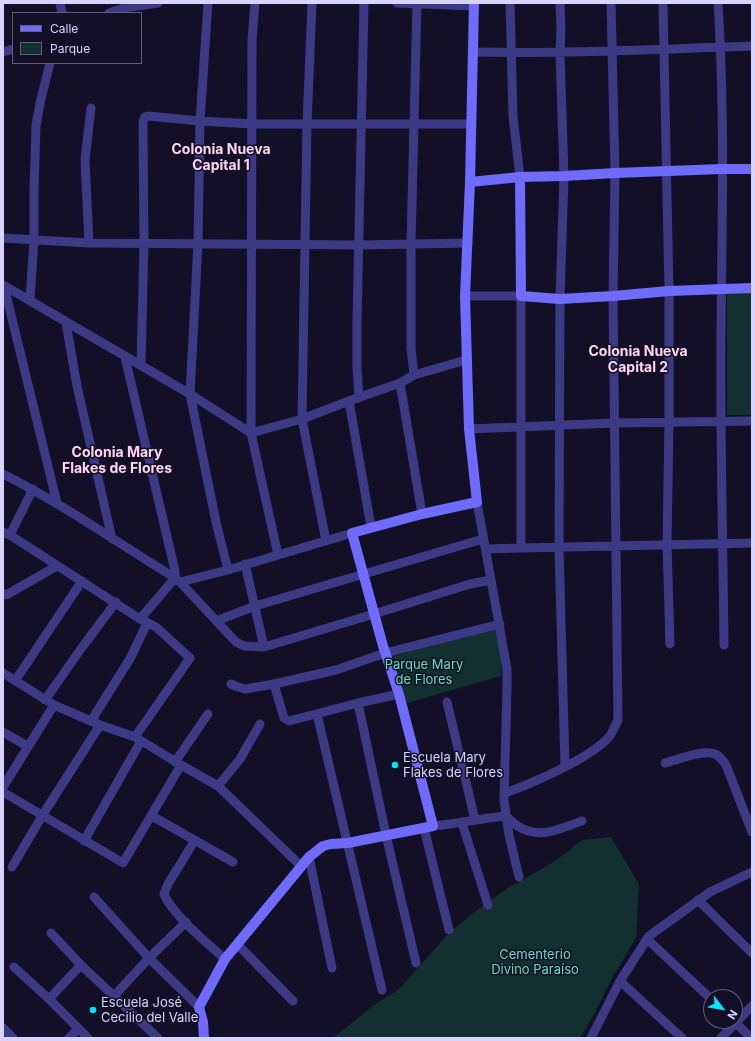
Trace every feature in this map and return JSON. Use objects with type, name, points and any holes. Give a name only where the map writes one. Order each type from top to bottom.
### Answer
[{"type":"street","points":[[111,12],[124,8],[158,3]]},
{"type":"street","points":[[208,3],[200,121],[198,243],[190,394],[216,522],[228,570]]},
{"type":"street","points":[[255,3],[252,40],[253,124],[251,244],[251,433],[278,555]]},
{"type":"street","points":[[312,3],[307,124],[302,420],[326,541]]},
{"type":"street","points":[[359,398],[357,368],[364,3]]},
{"type":"street","points":[[397,3],[474,4],[470,182],[465,296],[469,429],[476,502],[500,624],[507,669],[504,793],[509,835],[519,877]]},
{"type":"street","points":[[510,3],[513,116],[520,177],[521,548]]},
{"type":"street","points":[[560,3],[564,176],[560,299],[559,425],[565,766]]},
{"type":"street","points":[[504,793],[520,788],[565,766],[599,746],[610,735],[618,720],[613,296],[615,173],[611,3]]},
{"type":"street","points":[[663,3],[669,291],[667,545],[670,644]]},
{"type":"street","points":[[718,3],[721,47],[722,169],[720,422],[724,645]]},
{"type":"street","points":[[414,374],[411,348],[410,244],[417,4]]},
{"type":"street","points":[[473,52],[560,53],[752,46]]},
{"type":"street","points":[[30,300],[34,239],[36,126],[50,64]]},
{"type":"street","points":[[89,243],[85,160],[91,108]]},
{"type":"street","points":[[141,366],[144,243],[143,121],[145,117],[253,124],[471,124]]},
{"type":"street","points":[[470,182],[520,177],[752,169]]},
{"type":"street","points":[[3,238],[89,243],[359,245],[468,243]]},
{"type":"street","points":[[4,285],[66,323],[190,394],[251,433],[302,420],[349,401],[400,384],[414,374],[466,360]]},
{"type":"street","points":[[4,285],[57,504]]},
{"type":"street","points":[[465,296],[521,296],[560,299],[669,291],[752,288]]},
{"type":"street","points":[[66,323],[77,386],[112,539]]},
{"type":"street","points":[[125,357],[178,580]]},
{"type":"street","points":[[400,384],[422,514]]},
{"type":"street","points":[[349,401],[371,528]]},
{"type":"street","points":[[469,429],[614,422],[669,423],[752,421]]},
{"type":"street","points":[[3,474],[33,489],[178,580],[236,642],[244,646],[264,647],[470,584],[491,580]]},
{"type":"street","points":[[33,489],[7,533],[144,621],[156,627],[190,658],[138,739],[84,841]]},
{"type":"street","points":[[91,721],[131,657],[144,621],[178,580],[228,570],[352,533],[422,514],[476,502]]},
{"type":"street","points":[[352,533],[385,653],[399,694],[429,827],[449,930]]},
{"type":"street","points":[[216,621],[255,606],[483,539]]},
{"type":"street","points":[[486,549],[752,543]]},
{"type":"street","points":[[245,564],[264,647]]},
{"type":"street","points":[[4,595],[57,566]]},
{"type":"street","points":[[15,681],[82,581]]},
{"type":"street","points":[[45,700],[82,646],[116,602]]},
{"type":"street","points":[[231,684],[245,689],[274,684],[336,670],[385,653],[500,624]]},
{"type":"street","points":[[3,673],[54,705],[100,725],[138,739],[178,764],[218,786],[301,866]]},
{"type":"street","points":[[274,684],[284,718],[289,721],[399,694]]},
{"type":"street","points":[[446,702],[475,820]]},
{"type":"street","points":[[358,703],[386,835],[416,963]]},
{"type":"street","points":[[3,787],[27,746],[54,705]]},
{"type":"street","points":[[3,792],[123,863],[152,816],[178,764],[208,714]]},
{"type":"street","points":[[317,714],[382,990]]},
{"type":"street","points":[[218,786],[240,758],[260,724]]},
{"type":"street","points":[[12,867],[42,816],[100,725]]},
{"type":"street","points":[[3,732],[27,746]]},
{"type":"street","points":[[665,763],[705,753],[714,754],[721,758],[726,765],[752,832]]},
{"type":"street","points":[[152,816],[233,862]]},
{"type":"street","points":[[199,1007],[225,959],[301,866],[323,846],[348,843],[483,818],[506,816],[520,828],[533,832],[548,833],[582,821]]},
{"type":"street","points":[[462,823],[488,906]]},
{"type":"street","points":[[195,840],[164,890],[164,894],[167,901],[186,922],[225,959]]},
{"type":"street","points":[[310,857],[332,968]]},
{"type":"street","points":[[595,1036],[620,981],[649,936],[710,892],[751,873]]},
{"type":"street","points":[[94,897],[148,958],[199,1007],[203,1022],[204,1038]]},
{"type":"street","points":[[698,900],[752,953]]},
{"type":"street","points":[[114,996],[148,958],[186,922]]},
{"type":"street","points":[[51,933],[158,1038]]},
{"type":"street","points":[[647,939],[703,992]]},
{"type":"street","points":[[238,944],[293,1002]]},
{"type":"street","points":[[49,1000],[82,965]]},
{"type":"street","points":[[14,968],[88,1038]]},
{"type":"street","points":[[620,981],[682,1038]]},
{"type":"street","points":[[743,1014],[752,1006]]},
{"type":"street","points":[[3,1028],[13,1038]]},
{"type":"street","points":[[69,1038],[78,1028]]},
{"type":"street","points":[[721,1038],[729,1029]]},
{"type":"street","points":[[742,1029],[751,1038]]},
{"type":"green space","points":[[727,293],[752,293],[752,415],[727,415]]},
{"type":"green space","name":"Parque Mary de Flores","points":[[497,627],[502,654],[501,676],[407,703],[393,656]]},
{"type":"green space","name":"Cementerio Divino Paraíso","points":[[611,837],[639,884],[636,938],[612,978],[596,1011],[580,1038],[333,1038],[374,1005],[398,990],[449,933],[506,889],[555,861],[582,840]]},
{"type":"place","name":"Escuela Mary Flakes de Flores","points":[[395,765]]},
{"type":"place","name":"Escuela José Cecilio del Valle","points":[[93,1010]]},
{"type":"district","name":"Colonia Nueva Capital 1","points":[[221,158]]},
{"type":"district","name":"Colonia Nueva Capital 2","points":[[638,360]]},
{"type":"district","name":"Colonia Mary Flakes de Flores","points":[[117,462]]}]
